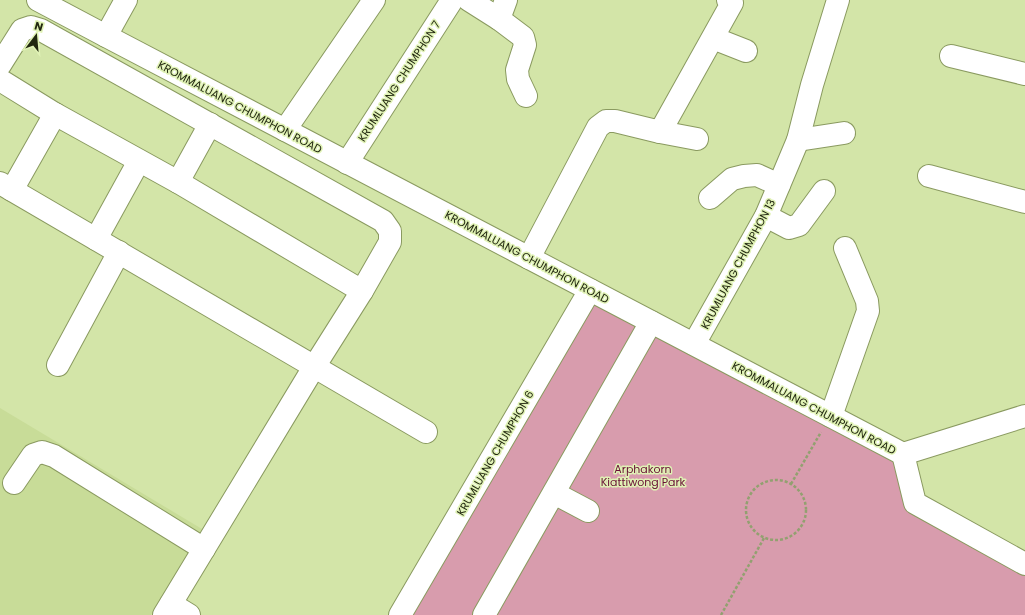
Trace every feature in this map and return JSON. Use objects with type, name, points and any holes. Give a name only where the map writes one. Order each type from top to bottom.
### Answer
[{"type":"street","name":"KROMMALUANG CHUMPHON ROAD","points":[[38,0],[903,454],[1025,416]]},
{"type":"street","points":[[106,36],[126,0]]},
{"type":"street","points":[[284,130],[374,0]]},
{"type":"street","name":"KRUMLUANG CHUMPHON 7","points":[[347,163],[452,0]]},
{"type":"street","points":[[468,0],[502,9],[523,37],[525,45],[517,70],[518,78],[526,96]]},
{"type":"street","points":[[660,132],[732,3],[728,0]]},
{"type":"street","name":"KRUMLUANG CHUMPHON 13","points":[[694,344],[766,216],[798,140],[812,84],[838,0]]},
{"type":"street","points":[[0,65],[22,30],[31,27],[41,30],[384,220],[390,231],[390,242],[362,291],[167,609],[189,615]]},
{"type":"street","points":[[713,38],[746,51]]},
{"type":"street","points":[[952,56],[1025,74]]},
{"type":"street","points":[[0,80],[55,114],[178,182],[362,291]]},
{"type":"street","points":[[55,114],[6,187],[426,432]]},
{"type":"street","points":[[529,258],[598,127],[606,121],[615,121],[697,139]]},
{"type":"street","points":[[178,182],[210,124]]},
{"type":"street","points":[[798,140],[844,134]]},
{"type":"street","points":[[96,239],[139,161]]},
{"type":"street","points":[[710,198],[732,179],[744,176],[757,175],[779,185]]},
{"type":"street","points":[[929,176],[1025,202]]},
{"type":"street","points":[[766,216],[789,228],[799,225],[824,191]]},
{"type":"street","points":[[830,416],[868,311],[867,301],[845,248]]},
{"type":"street","points":[[58,365],[119,252]]},
{"type":"street","name":"KRUMLUANG CHUMPHON 6","points":[[406,613],[590,290]]},
{"type":"street","points":[[484,615],[651,322]]},
{"type":"street","points":[[14,483],[33,455],[42,452],[54,456],[204,549]]},
{"type":"street","points":[[903,454],[915,503],[1025,564]]},
{"type":"street","points":[[554,493],[588,512]]},
{"type":"path","points":[[791,484],[830,416]]},
{"type":"path","points":[[782,480],[799,490],[804,499],[806,509],[805,519],[801,528],[793,535],[784,539],[774,540],[764,538],[749,525],[746,515],[746,506],[749,496],[755,488],[763,482],[782,480]]},
{"type":"path","points":[[721,615],[764,538]]},
{"type":"shaded area","points":[[0,408],[202,529],[151,615],[0,615]]},
{"type":"green space","name":"Arphakorn Kiattiwong Park","points":[[590,290],[903,454],[915,503],[1025,566],[1025,615],[400,615]]}]
